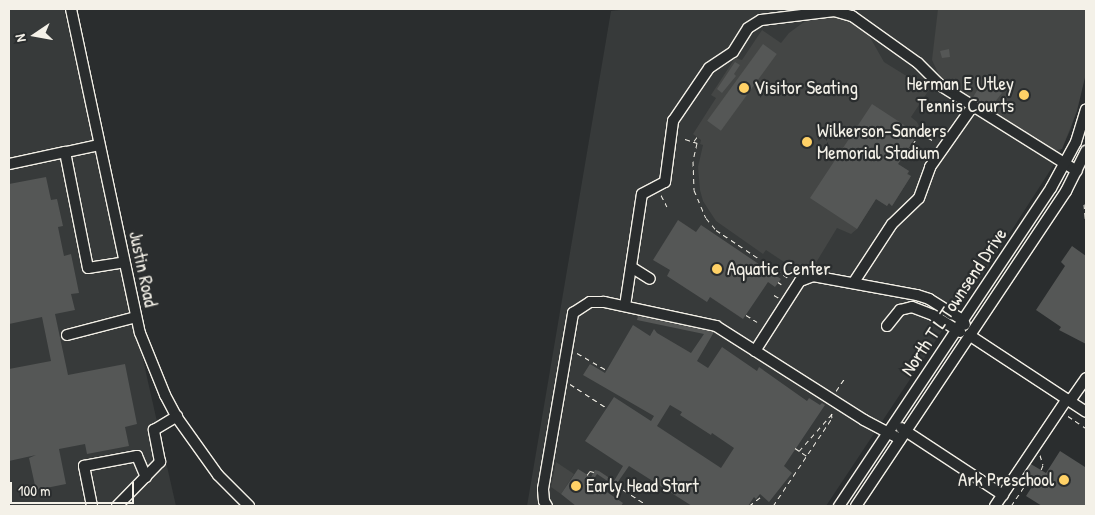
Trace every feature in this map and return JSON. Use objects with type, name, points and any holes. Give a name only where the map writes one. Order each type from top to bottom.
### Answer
[{"type":"street","name":"Justin Road","points":[[71,9],[136,318],[155,372],[177,416],[218,475],[249,506]]},
{"type":"street","points":[[624,306],[642,194],[665,182],[673,122],[709,68],[733,52],[748,28],[761,20],[834,11],[852,16],[918,63],[941,86],[1077,171]]},
{"type":"street","points":[[854,282],[892,224],[919,198],[930,167],[973,106]]},
{"type":"street","name":"North T L Townsend Drive","points":[[839,506],[1065,165],[1076,142],[1086,110]]},
{"type":"street","points":[[9,164],[99,145]]},
{"type":"street","name":"North T L Townsend Drive","points":[[856,506],[1077,171],[1086,151]]},
{"type":"street","points":[[65,152],[88,268],[124,262]]},
{"type":"street","points":[[631,267],[650,279]]},
{"type":"street","points":[[755,351],[798,284],[813,276],[892,289],[928,299],[963,320],[969,335]]},
{"type":"street","points":[[892,289],[899,298],[900,310]]},
{"type":"street","points":[[547,506],[544,501],[543,490],[573,314],[590,302],[624,306],[716,326],[864,420],[892,428],[1002,496]]},
{"type":"street","points":[[887,326],[900,310],[906,307],[920,309],[956,330],[969,335],[1086,412]]},
{"type":"street","points":[[67,335],[136,318]]},
{"type":"street","points":[[995,506],[1086,378]]},
{"type":"street","points":[[117,506],[160,462],[154,430],[177,416]]},
{"type":"street","points":[[92,506],[84,466],[137,456],[146,477]]},
{"type":"path","points":[[920,157],[909,150],[919,132],[932,140]]},
{"type":"path","points":[[694,142],[697,137]]},
{"type":"path","points":[[685,139],[697,142],[692,174],[694,190],[698,205],[716,230],[798,284]]},
{"type":"path","points":[[656,187],[667,207]]},
{"type":"path","points":[[1084,204],[1086,225]]},
{"type":"path","points":[[765,267],[767,263]]},
{"type":"path","points":[[746,315],[756,322]]},
{"type":"path","points":[[574,352],[606,370]]},
{"type":"path","points":[[835,392],[844,379]]},
{"type":"path","points":[[567,383],[607,408]]},
{"type":"path","points":[[773,506],[832,418],[833,413],[830,408]]},
{"type":"path","points":[[799,451],[833,413]]},
{"type":"path","points":[[1064,416],[1086,428]]},
{"type":"path","points":[[795,448],[807,456]]},
{"type":"path","points":[[1040,450],[1043,465],[1041,470]]},
{"type":"path","points":[[587,475],[590,471],[594,472]]},
{"type":"path","points":[[1011,506],[1025,486],[1036,478]]},
{"type":"path","points":[[616,485],[648,506]]},
{"type":"path","points":[[749,506],[762,496]]},
{"type":"path","points":[[773,498],[776,502]]},
{"type":"path","points":[[640,506],[642,502]]},
{"type":"shaded area","points":[[9,9],[64,9],[176,506],[9,506]]},
{"type":"shaded area","points":[[629,9],[1086,9],[1086,73],[1071,129],[1053,166],[979,281],[946,325],[826,506],[527,506],[611,11]]},
{"type":"shaded area","name":"Herman E Utley Tennis Courts","points":[[938,9],[1086,9],[1086,73],[1077,111],[1062,149],[1055,150],[941,79],[932,60]]},
{"type":"shaded area","name":"Wilkerson-Sanders Memorial Stadium","points":[[831,16],[845,18],[867,32],[884,62],[929,90],[911,117],[920,128],[918,134],[898,164],[909,171],[908,174],[911,176],[892,206],[889,203],[887,206],[876,199],[857,229],[851,234],[837,228],[814,266],[796,270],[766,250],[763,254],[716,221],[703,201],[700,190],[698,167],[703,145],[700,144],[701,140],[693,134],[716,98],[711,95],[735,58],[742,60],[762,30],[781,43],[789,33],[804,22]]},
{"type":"shaded area","points":[[556,462],[574,474],[561,494],[551,487]]},
{"type":"building","name":"Visitor Seating","points":[[763,44],[777,54],[721,131],[707,121]]},
{"type":"building","points":[[949,49],[950,57],[942,58],[940,51]]},
{"type":"building","points":[[735,62],[740,65],[734,74],[736,76],[722,93],[717,89]]},
{"type":"building","points":[[1000,83],[1002,93],[990,108],[973,97],[980,86],[987,90],[990,85]]},
{"type":"building","points":[[872,104],[918,134],[898,164],[909,171],[907,174],[911,176],[892,206],[889,203],[887,206],[876,199],[857,229],[810,198]]},
{"type":"building","points":[[46,177],[51,200],[57,199],[63,226],[58,227],[64,256],[71,254],[79,293],[71,294],[75,310],[55,314],[68,375],[125,364],[137,424],[125,427],[129,446],[87,454],[85,444],[59,449],[66,484],[36,490],[29,458],[36,455],[9,461],[9,369],[51,361],[42,317],[9,324],[9,184]]},
{"type":"building","name":"Aquatic Center","points":[[678,220],[696,232],[701,225],[781,279],[775,287],[768,282],[743,319],[710,297],[707,302],[667,276],[670,270],[653,260]]},
{"type":"building","points":[[1072,246],[1086,256],[1086,344],[1059,330],[1061,327],[1036,310],[1065,266],[1061,262]]},
{"type":"building","points":[[638,316],[714,332],[697,361],[708,368],[722,347],[757,371],[759,367],[807,401],[809,398],[820,405],[822,403],[825,405],[784,466],[792,473],[769,502],[760,494],[756,499],[754,497],[748,506],[692,506],[629,466],[615,486],[597,474],[592,482],[623,503],[621,506],[576,506],[561,494],[578,469],[591,477],[595,470],[599,471],[614,481],[623,466],[585,441],[614,397],[651,421],[654,416],[583,375],[590,364],[605,373],[633,325],[650,336],[654,329],[657,333],[691,353],[704,334],[637,320]],"holes":[[[670,405],[682,412],[680,415],[734,448],[721,468],[657,426]]]},
{"type":"building","name":"Ark Preschool","points":[[1060,451],[1085,467],[1086,465],[1086,506],[1042,506],[1026,496],[1037,479],[1024,471],[1029,463],[1046,473]]},
{"type":"place","name":"Visitor Seating","points":[[744,88]]},
{"type":"place","name":"Herman E Utley Tennis Courts","points":[[1024,95]]},
{"type":"place","name":"Wilkerson-Sanders Memorial Stadium","points":[[807,142]]},
{"type":"place","name":"Aquatic Center","points":[[717,269]]},
{"type":"place","name":"Ark Preschool","points":[[1064,480]]},
{"type":"place","name":"Early Head Start","points":[[576,486]]}]
